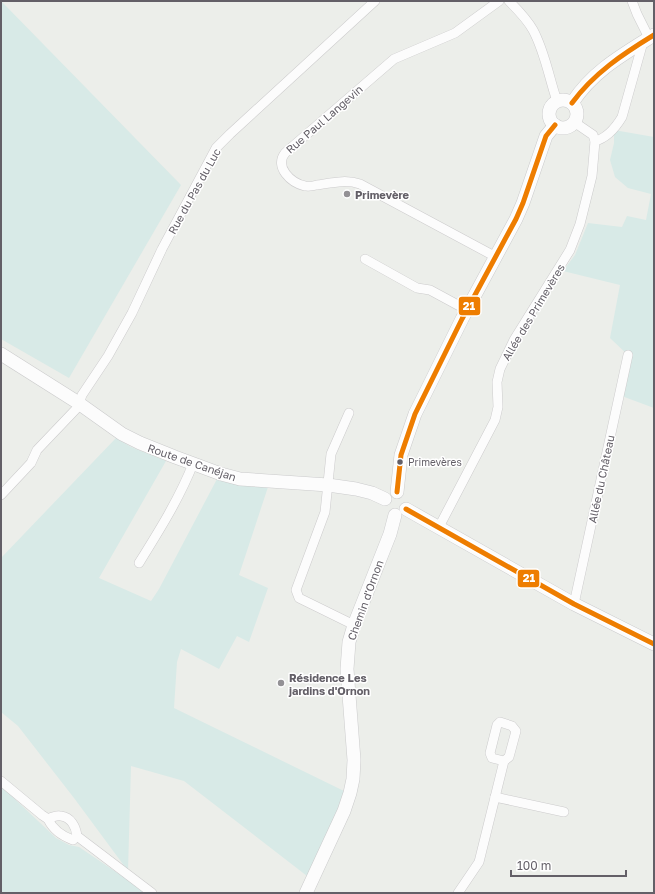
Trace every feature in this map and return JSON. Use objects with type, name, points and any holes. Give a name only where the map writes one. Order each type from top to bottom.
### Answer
[{"type":"street","name":"Rue du Pas du Luc","points":[[1,495],[31,463],[37,450],[80,404],[82,395],[108,356],[132,313],[162,249],[216,148],[376,1]]},
{"type":"street","name":"Rue Paul Langevin","points":[[496,257],[360,184],[348,181],[306,186],[298,184],[284,172],[280,165],[284,153],[394,59],[455,33],[499,1]]},
{"type":"street","points":[[509,1],[526,19],[533,30],[542,52],[556,101]]},
{"type":"street","points":[[574,122],[593,135],[595,141],[602,140],[617,125],[622,117],[649,39],[632,1]]},
{"type":"street","points":[[572,104],[578,94],[600,71],[611,62],[649,39]]},
{"type":"street","points":[[565,100],[572,104],[575,107],[577,115],[574,122],[565,128],[555,126],[548,115],[550,107],[556,101],[565,100]]},
{"type":"street","points":[[398,492],[401,455],[412,421],[467,310],[521,207],[546,136],[555,126]]},
{"type":"street","name":"Allée des Primevères","points":[[439,528],[495,420],[498,407],[498,377],[507,352],[570,250],[580,224],[592,176],[595,141]]},
{"type":"street","points":[[364,259],[417,288],[430,290],[467,310]]},
{"type":"street","name":"Route de Canéjan","points":[[1,354],[80,404],[122,434],[140,443],[194,464],[240,479],[328,485],[356,489],[372,493],[386,499]]},
{"type":"street","name":"Allée du Château","points":[[574,604],[628,355]]},
{"type":"street","points":[[349,413],[331,454],[325,512],[296,590],[299,598],[354,625]]},
{"type":"street","points":[[138,563],[166,519],[194,464]]},
{"type":"street","points":[[398,492],[404,496],[407,502],[401,512],[392,515],[386,510],[384,503],[392,493],[398,492]]},
{"type":"street","points":[[401,512],[439,528],[574,604],[654,644]]},
{"type":"street","name":"Chemin d'Ornon","points":[[306,893],[344,812],[353,779],[354,760],[347,662],[349,642],[354,625],[390,534],[401,512]]},
{"type":"street","points":[[458,893],[479,862],[504,761]]},
{"type":"street","points":[[1,780],[48,819],[54,829],[64,837],[73,840],[77,836]]},
{"type":"street","points":[[495,797],[564,812]]},
{"type":"street","points":[[48,819],[64,816],[74,824],[77,836],[152,893]]},
{"type":"shaded area","points":[[1,1],[181,185],[69,378],[1,339]]},
{"type":"shaded area","points":[[614,130],[654,137],[654,408],[619,395],[628,355],[610,338],[620,285],[563,271],[575,255],[588,223],[622,227],[627,216],[646,220],[651,194],[628,188],[615,177],[610,160],[614,143]]},
{"type":"shaded area","points":[[116,438],[131,447],[166,461],[99,578],[151,601],[159,589],[217,479],[242,485],[268,487],[239,575],[268,588],[249,642],[237,636],[219,669],[181,649],[177,662],[174,708],[344,791],[342,800],[307,876],[184,781],[131,766],[128,871],[18,726],[1,712],[1,558]]},
{"type":"shaded area","points":[[1,786],[56,838],[69,845],[79,847],[147,893],[1,893]]},
{"type":"transit line","name":"21","points":[[572,103],[599,73],[631,49],[654,35]]},
{"type":"transit line","name":"21","points":[[397,492],[401,455],[415,414],[462,319],[516,219],[546,136],[555,125]]},
{"type":"transit line","name":"21","points":[[406,509],[574,604],[654,644]]},
{"type":"place","name":"Primevère","points":[[347,194]]},
{"type":"place","name":"Primevères","points":[[400,462]]},
{"type":"place","name":"Résidence Les jardins d'Ornon","points":[[281,683]]}]
